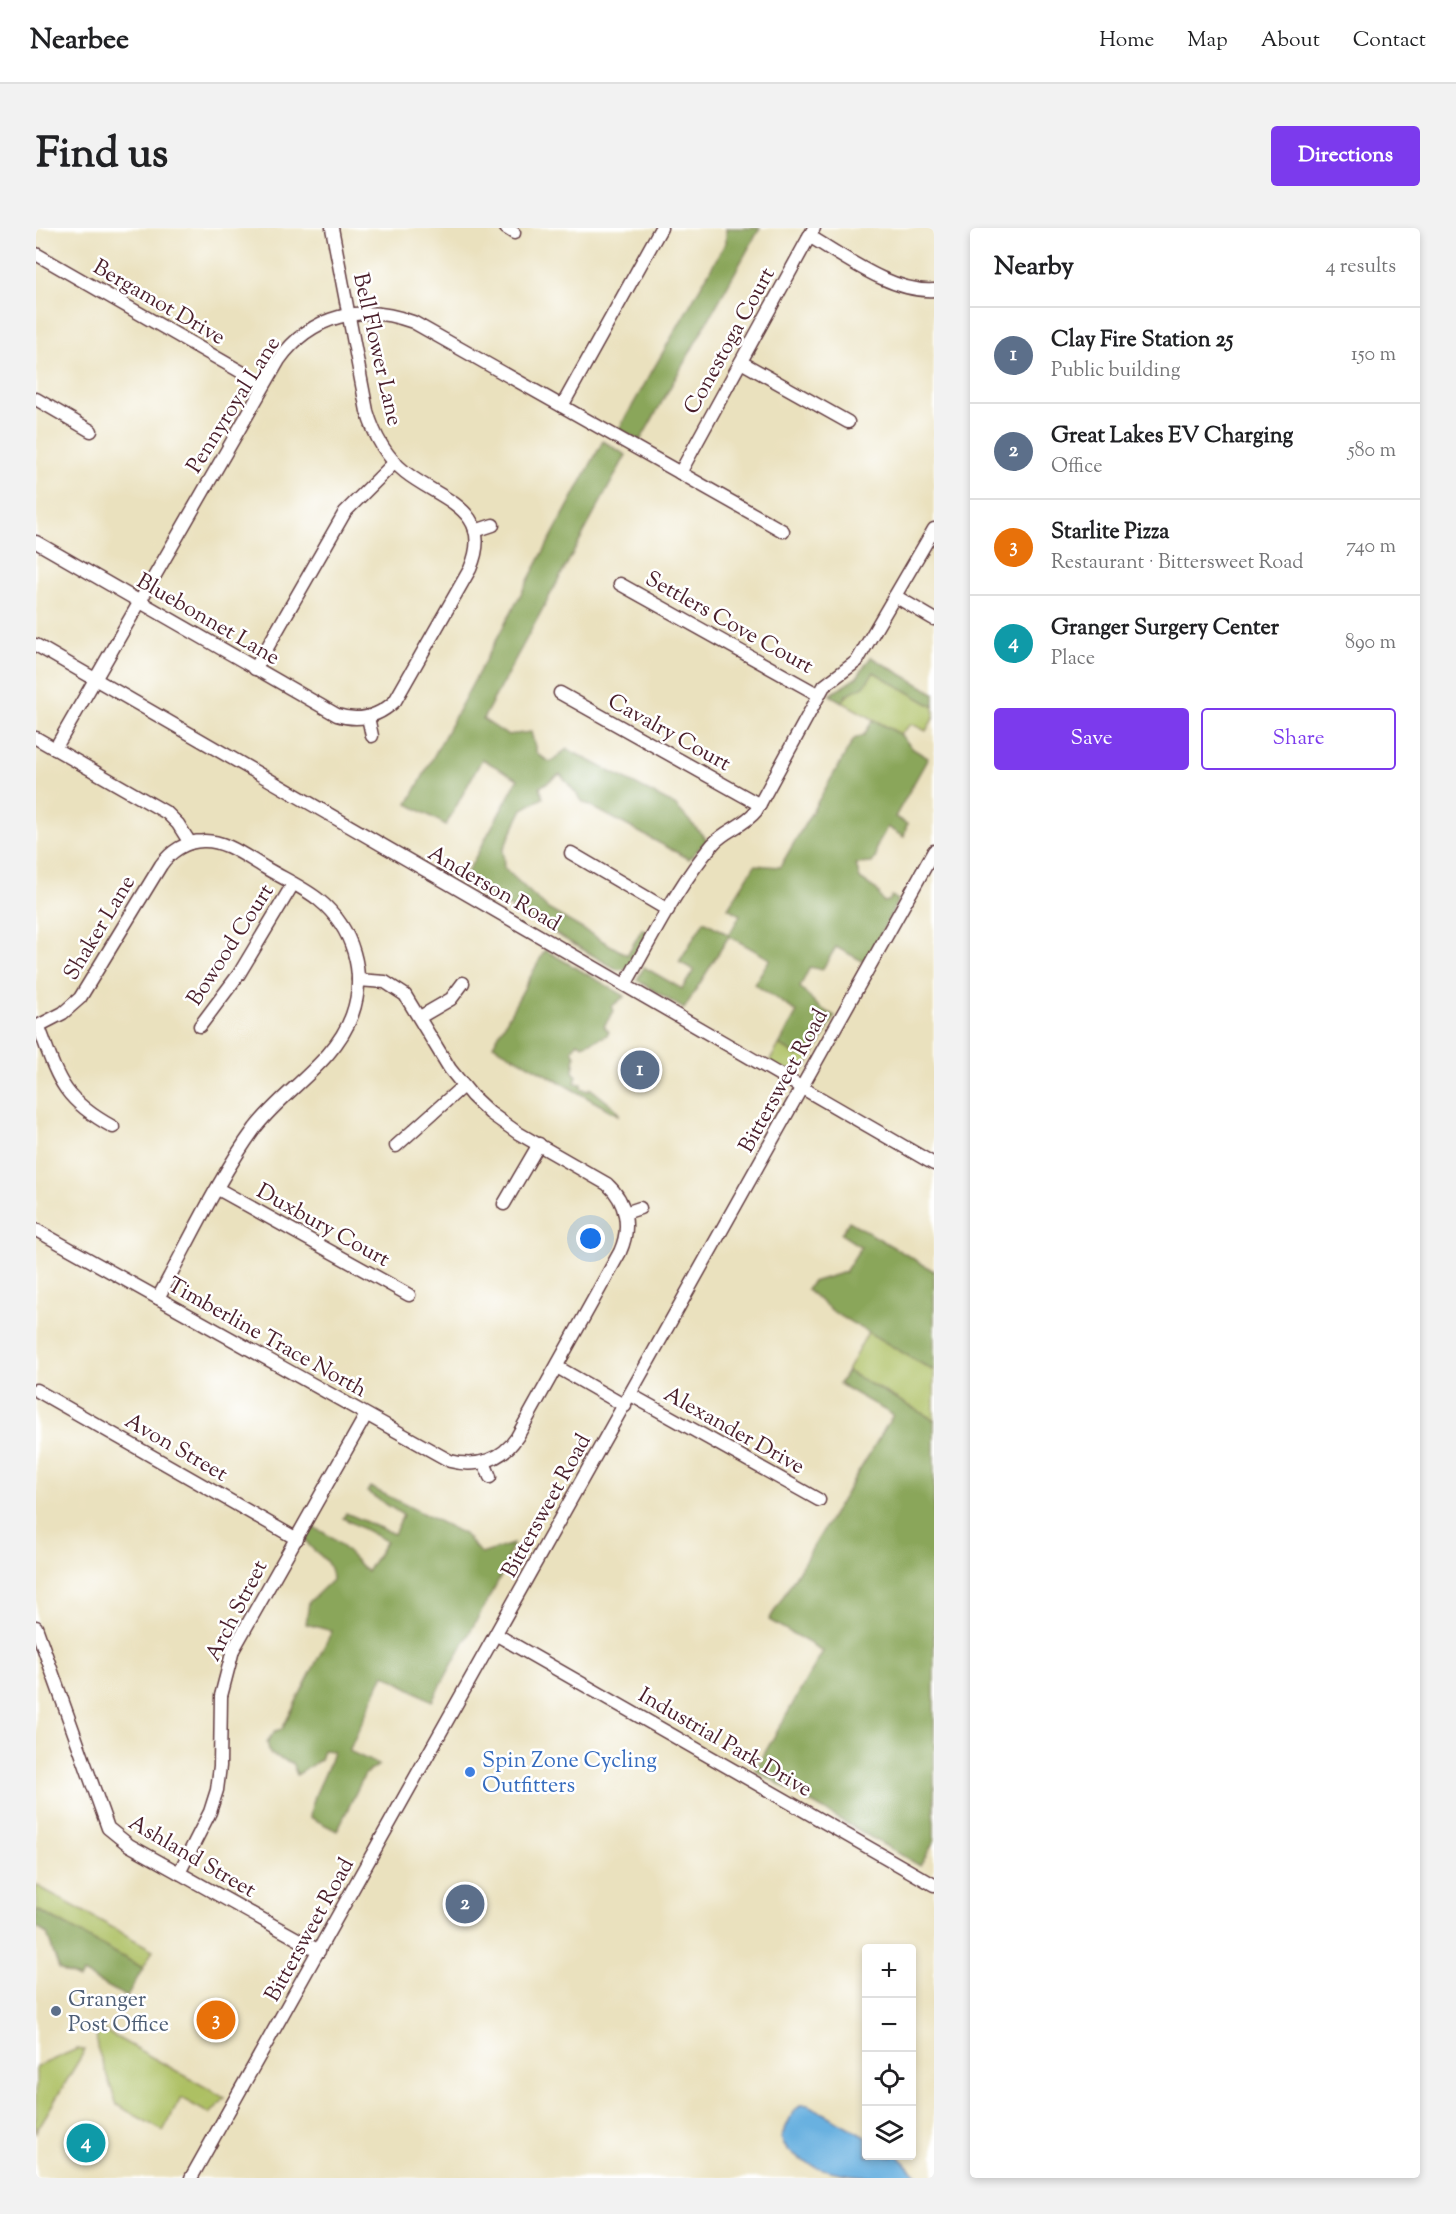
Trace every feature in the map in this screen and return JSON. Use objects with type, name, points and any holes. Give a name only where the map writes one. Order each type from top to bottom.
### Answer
[{"type":"street","name":"Bell Flower Lane","points":[[332,228],[371,425],[381,445],[395,462],[417,480],[459,505],[467,514],[475,531]]},
{"type":"street","points":[[562,406],[661,228]]},
{"type":"street","points":[[811,232],[896,285],[917,291],[934,290]]},
{"type":"street","name":"Conestoga Court","points":[[680,472],[811,232]]},
{"type":"street","name":"Bergamot Drive","points":[[36,254],[264,385]]},
{"type":"street","name":"Pennyroyal Lane","points":[[55,749],[284,352],[315,326],[348,313],[378,312],[413,322],[783,531]]},
{"type":"street","points":[[741,362],[848,422]]},
{"type":"street","points":[[36,399],[91,431]]},
{"type":"street","points":[[255,669],[345,512],[395,462]]},
{"type":"street","points":[[372,736],[366,717],[391,705],[403,691],[474,561],[477,544],[475,531],[493,525]]},
{"type":"street","points":[[625,985],[689,873],[715,842],[747,821],[760,805],[819,695],[830,679],[857,661],[934,529]]},
{"type":"street","name":"Bluebonnet Lane","points":[[36,542],[337,715],[366,717]]},
{"type":"street","name":"Settlers Cove Court","points":[[620,584],[819,695]]},
{"type":"street","points":[[895,596],[934,619]]},
{"type":"street","name":"Anderson Road","points":[[36,645],[934,1164]]},
{"type":"street","name":"Cavalry Court","points":[[560,693],[760,805]]},
{"type":"street","points":[[36,738],[167,813],[190,843],[203,841],[220,843],[293,884],[325,905],[343,927],[353,947],[358,980],[353,1014],[342,1036],[256,1127],[218,1189],[158,1298]]},
{"type":"street","name":"Shaker Lane","points":[[38,1027],[63,1013],[86,991],[161,865],[172,854],[190,843]]},
{"type":"street","name":"Bittersweet Road","points":[[191,2178],[934,851]]},
{"type":"street","points":[[571,853],[669,910]]},
{"type":"street","name":"Bowood Court","points":[[200,1026],[239,974],[293,884]]},
{"type":"street","points":[[358,980],[380,981],[396,988],[410,1000],[438,1050],[463,1086],[490,1113],[607,1184],[618,1197],[625,1213],[627,1225],[623,1246],[513,1443],[500,1455],[484,1462],[490,1478]]},
{"type":"street","points":[[420,1017],[451,999],[463,983]]},
{"type":"street","points":[[38,1027],[66,1092],[90,1115],[113,1127]]},
{"type":"street","points":[[396,1146],[463,1086]]},
{"type":"street","points":[[504,1204],[539,1144]]},
{"type":"street","name":"Duxbury Court","points":[[218,1189],[409,1295]]},
{"type":"street","points":[[625,1213],[640,1208]]},
{"type":"street","name":"Timberline Trace North","points":[[36,1230],[450,1461],[467,1464],[484,1462]]},
{"type":"street","name":"Alexander Drive","points":[[557,1367],[628,1401],[819,1500]]},
{"type":"street","name":"Avon Street","points":[[36,1390],[297,1539]]},
{"type":"street","name":"Arch Street","points":[[179,1873],[210,1812],[217,1790],[220,1766],[221,1696],[229,1661],[366,1415]]},
{"type":"street","name":"Ashland Street","points":[[36,1627],[108,1828],[129,1845],[320,1951]]},
{"type":"street","name":"Industrial Park Drive","points":[[497,1635],[934,1885]]},
{"type":"green space","points":[[726,228],[760,228],[640,441],[619,429],[726,242]]},
{"type":"green space","points":[[603,441],[626,455],[483,719],[507,735],[531,732],[537,754],[550,762],[567,749],[675,805],[707,840],[689,859],[583,802],[560,774],[540,787],[543,798],[523,809],[503,850],[504,868],[548,909],[627,955],[642,929],[648,932],[626,969],[618,970],[463,880],[518,779],[482,759],[446,825],[408,804]]},
{"type":"green space","points":[[871,657],[934,693],[934,707],[874,672],[864,686],[847,694],[842,702],[830,695],[857,677]]},
{"type":"green space","points":[[874,672],[934,707],[934,717],[926,731],[912,724],[900,734],[842,702]]},
{"type":"green space","points":[[873,720],[900,734],[913,749],[928,758],[895,817],[907,824],[904,837],[887,827],[876,848],[876,857],[872,863],[856,864],[860,879],[877,890],[883,902],[889,901],[892,896],[898,900],[866,963],[836,947],[822,970],[810,967],[800,987],[820,1008],[835,1016],[818,1047],[802,1051],[798,1056],[779,1045],[797,1012],[754,984],[770,959],[729,936],[684,1009],[637,980],[644,967],[682,989],[694,970],[679,962],[704,921],[729,935],[740,915],[728,908],[755,865],[780,867],[854,739],[864,735]]},
{"type":"green space","points":[[545,950],[625,996],[611,1007],[614,1011],[604,1026],[609,1032],[606,1036],[583,1045],[578,1042],[572,1050],[575,1056],[573,1072],[577,1076],[575,1083],[581,1084],[581,1088],[588,1091],[590,1088],[615,1108],[620,1116],[493,1045]]},
{"type":"green space","points":[[779,1045],[798,1056],[802,1051],[818,1047],[804,1070],[790,1073],[769,1062]]},
{"type":"green space","points":[[849,1221],[934,1271],[934,1371],[835,1313],[807,1290],[812,1282],[845,1272],[861,1247],[841,1234]]},
{"type":"green space","points":[[868,1332],[934,1371],[934,1420],[847,1371]]},
{"type":"green space","points":[[847,1371],[934,1420],[934,1842],[920,1866],[755,1770],[823,1651],[769,1620],[893,1415],[839,1384]]},
{"type":"green space","points":[[370,1487],[464,1534],[481,1554],[513,1544],[502,1574],[432,1701],[384,1674],[349,1751],[379,1765],[365,1774],[337,1831],[310,1817],[311,1808],[333,1751],[323,1750],[320,1760],[297,1775],[292,1763],[270,1754],[267,1742],[275,1731],[282,1729],[332,1631],[306,1624],[309,1602],[332,1580],[328,1565],[303,1535],[308,1526],[325,1533],[367,1572],[386,1541],[343,1518],[346,1513],[394,1534],[403,1515],[367,1492]]},
{"type":"green space","points":[[36,1885],[153,1950],[143,1968],[36,1909]]},
{"type":"green space","points":[[36,1909],[143,1968],[127,1997],[83,1973],[79,1979],[59,1969],[47,1934],[36,1927]]},
{"type":"green space","points":[[96,2026],[225,2098],[210,2114],[181,2098],[163,2131],[117,2105],[97,2047]]},
{"type":"green space","points":[[77,2049],[85,2050],[36,2132],[36,2067]]},
{"type":"water","points":[[801,2105],[808,2105],[862,2135],[862,2160],[902,2160],[919,2178],[840,2173],[803,2161],[790,2151],[781,2138],[793,2112]]},
{"type":"place","name":"Clay Fire Station 25","points":[[640,1070]]},
{"type":"place","name":"Spin Zone Cycling Outfitters","points":[[470,1772]]},
{"type":"place","name":"Great Lakes EV Charging","points":[[465,1904]]},
{"type":"place","name":"Granger Post Office","points":[[56,2011]]},
{"type":"place","name":"Starlite Pizza","points":[[216,2020]]},
{"type":"place","name":"Granger Surgery Center","points":[[86,2143]]}]
